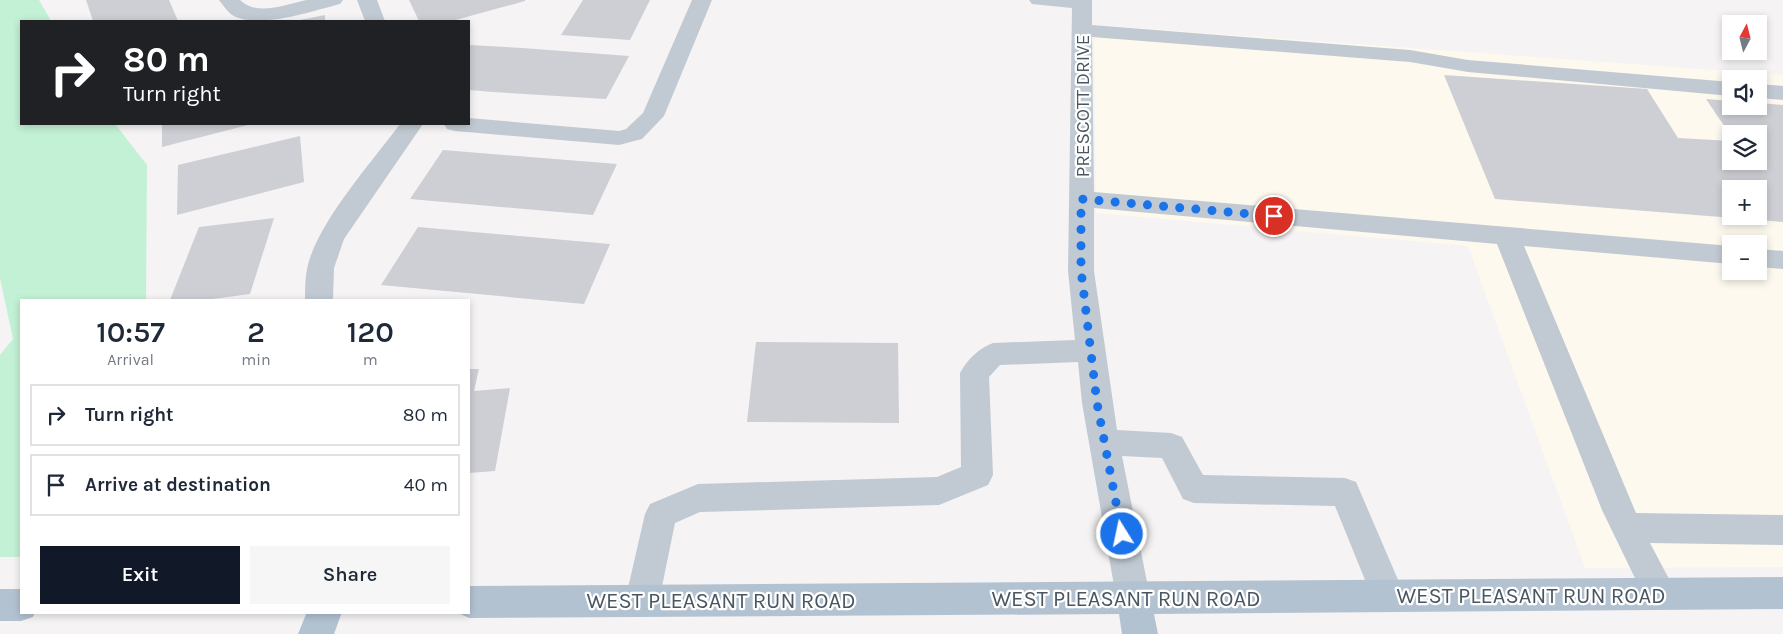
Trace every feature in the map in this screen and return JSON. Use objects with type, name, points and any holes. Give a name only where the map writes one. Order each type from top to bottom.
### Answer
[{"type":"main road","name":"WEST PLEASANT RUN ROAD","points":[[470,602],[1783,593]]},
{"type":"main road","points":[[1133,598],[1140,634]]},
{"type":"main road","points":[[0,605],[20,605]]},
{"type":"main road","points":[[316,634],[324,614]]},
{"type":"street","points":[[229,0],[242,11],[252,13],[286,10],[333,0]]},
{"type":"street","points":[[367,0],[375,20]]},
{"type":"street","points":[[467,125],[619,138],[634,134],[653,116],[702,0]]},
{"type":"street","points":[[1039,0],[1082,2]]},
{"type":"street","name":"PRESCOTT DRIVE","points":[[1082,2],[1081,270],[1097,403],[1133,598]]},
{"type":"street","points":[[1082,30],[1410,56],[1468,66],[1722,88]]},
{"type":"street","points":[[1767,92],[1783,93]]},
{"type":"street","points":[[319,299],[318,278],[324,256],[334,232],[411,125]]},
{"type":"street","points":[[1081,199],[1722,254]]},
{"type":"street","points":[[1507,236],[1626,528],[1660,594]]},
{"type":"street","points":[[1767,259],[1783,260]]},
{"type":"street","points":[[642,601],[661,514],[698,498],[939,491],[977,475],[974,373],[993,354],[1092,351]]},
{"type":"street","points":[[1105,442],[1171,446],[1194,490],[1345,492],[1388,596]]},
{"type":"street","points":[[1626,528],[1783,530]]},
{"type":"shaded area","points":[[1094,25],[1722,71],[1722,115],[1767,115],[1767,74],[1783,75],[1783,567],[1585,568],[1468,246],[1096,213]]},
{"type":"green space","points":[[0,0],[39,0],[50,20],[20,20],[20,125],[116,125],[147,165],[146,299],[20,299],[20,557],[0,557],[0,355],[13,339],[0,278]]},
{"type":"building","points":[[86,0],[169,0],[178,20],[93,20]]},
{"type":"building","points":[[409,0],[525,0],[456,20],[419,20]]},
{"type":"building","points":[[583,0],[650,0],[630,40],[561,35]]},
{"type":"building","points":[[325,15],[325,20],[300,20]]},
{"type":"building","points":[[470,45],[629,56],[606,99],[470,90]]},
{"type":"building","points":[[1444,75],[1647,89],[1678,138],[1722,140],[1722,170],[1767,170],[1767,125],[1724,125],[1706,99],[1722,100],[1722,115],[1767,115],[1767,104],[1783,105],[1783,222],[1767,221],[1767,180],[1722,180],[1722,217],[1495,199]]},
{"type":"building","points":[[162,125],[248,125],[162,147]]},
{"type":"building","points":[[300,136],[304,182],[177,215],[178,165]]},
{"type":"building","points":[[443,150],[617,164],[593,215],[410,199]]},
{"type":"building","points":[[274,218],[250,294],[212,299],[170,299],[199,227]]},
{"type":"building","points":[[418,227],[610,244],[584,304],[381,285]]},
{"type":"building","points":[[756,342],[898,343],[899,423],[747,422]]},
{"type":"building","points":[[470,369],[479,369],[474,391],[510,388],[495,471],[470,473]]},
{"type":"route","points":[[1122,534],[1097,403],[1081,270],[1081,199],[1274,216]]}]
